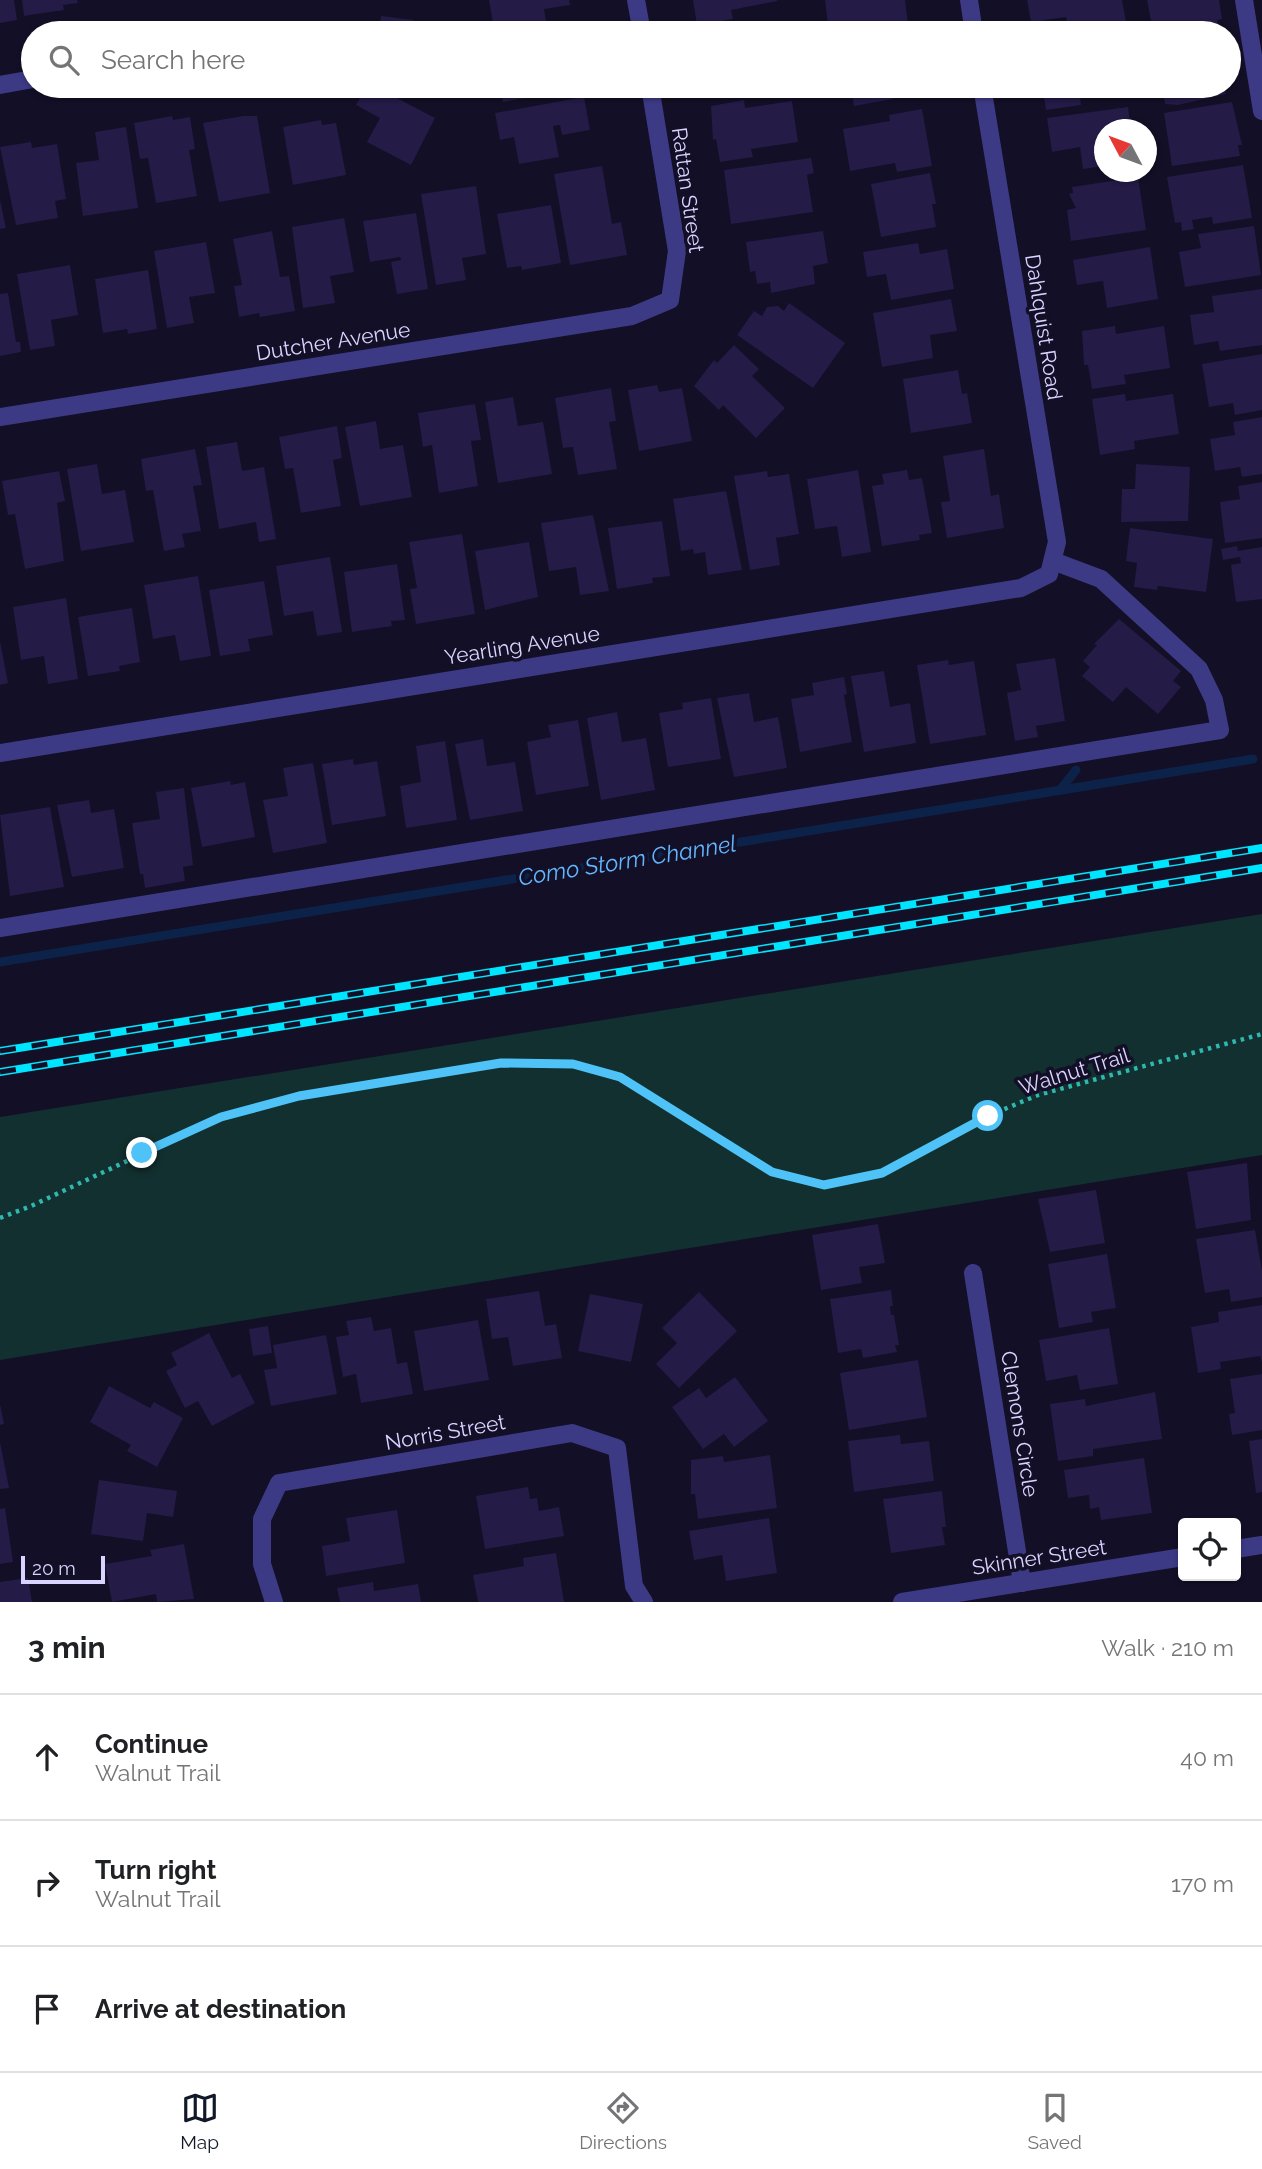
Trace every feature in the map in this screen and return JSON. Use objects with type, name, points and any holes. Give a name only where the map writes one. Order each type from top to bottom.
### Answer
[{"type":"street","points":[[636,0],[640,21]]},
{"type":"street","points":[[968,0],[972,21]]},
{"type":"street","points":[[1244,0],[1262,111]]},
{"type":"street","points":[[0,85],[21,81]]},
{"type":"street","name":"Rattan Street","points":[[652,98],[677,251],[670,300]]},
{"type":"street","name":"Dahlquist Road","points":[[984,98],[1057,542],[1051,567]]},
{"type":"street","name":"Dutcher Avenue","points":[[0,417],[632,316],[670,300]]},
{"type":"street","points":[[0,928],[1220,730],[1214,700],[1199,669],[1101,579],[1051,567]]},
{"type":"street","name":"Yearling Avenue","points":[[0,753],[1021,588],[1051,567]]},
{"type":"street","name":"Clemons Circle","points":[[973,1273],[1023,1583]]},
{"type":"street","name":"Norris Street","points":[[274,1602],[262,1563],[262,1518],[279,1483],[572,1433],[617,1448],[634,1586],[644,1602]]},
{"type":"street","points":[[1241,1548],[1262,1545]]},
{"type":"street","name":"Skinner Street","points":[[902,1602],[1178,1558]]},
{"type":"path","name":"Walnut Trail","points":[[0,1218],[221,1117],[299,1096],[501,1063],[573,1064],[620,1077],[772,1172],[824,1185],[882,1173],[988,1116],[1038,1095],[1262,1034]]},
{"type":"green space","points":[[1262,914],[1262,1155],[0,1360],[0,1117]]},
{"type":"building","points":[[0,0],[14,0],[17,20],[0,23]]},
{"type":"building","points":[[22,0],[77,0],[78,3],[63,5],[64,10],[24,16]]},
{"type":"building","points":[[489,0],[569,0],[570,5],[544,9],[546,21],[493,21]]},
{"type":"building","points":[[693,0],[777,0],[731,10],[733,19],[696,21]]},
{"type":"building","points":[[825,0],[905,0],[908,21],[828,21]]},
{"type":"building","points":[[1027,0],[1122,0],[1126,21],[1067,21],[1066,17],[1031,21]]},
{"type":"building","points":[[1147,0],[1219,0],[1222,19],[1217,21],[1151,21]]},
{"type":"building","points":[[381,16],[414,20],[414,21],[380,21]]},
{"type":"building","points":[[360,98],[397,98],[435,118],[411,165],[367,142],[380,118],[356,105]]},
{"type":"building","points":[[502,98],[525,98],[503,102]]},
{"type":"building","points":[[584,98],[590,130],[562,135],[560,125],[553,126],[559,157],[519,164],[514,137],[500,140],[495,113]]},
{"type":"building","points":[[853,98],[893,98],[893,99],[854,106]]},
{"type":"building","points":[[1044,98],[1080,98],[1081,105],[1046,110]]},
{"type":"building","points":[[1164,98],[1209,98],[1178,105],[1165,104]]},
{"type":"building","points":[[744,100],[745,108],[792,101],[798,142],[751,149],[753,157],[720,162],[716,139],[713,140],[711,106]]},
{"type":"building","points":[[1232,102],[1242,145],[1238,145],[1240,156],[1172,166],[1164,113]]},
{"type":"building","points":[[1128,107],[1130,119],[1094,119],[1094,167],[1083,169],[1080,147],[1052,152],[1047,118]]},
{"type":"building","points":[[922,109],[932,166],[897,172],[895,163],[850,171],[843,129],[890,121],[889,115]]},
{"type":"building","points":[[172,116],[173,120],[190,117],[195,149],[189,150],[197,196],[156,203],[148,158],[140,159],[134,123]]},
{"type":"building","points":[[257,116],[270,193],[219,202],[203,123]]},
{"type":"building","points":[[321,120],[322,125],[336,123],[346,175],[293,185],[283,127]]},
{"type":"building","points":[[126,127],[138,208],[83,216],[76,163],[99,160],[95,132]]},
{"type":"building","points":[[31,142],[32,148],[57,144],[66,199],[55,201],[58,218],[16,225],[0,147]]},
{"type":"building","points":[[811,158],[814,173],[807,175],[813,212],[731,224],[724,170]]},
{"type":"building","points":[[1243,165],[1252,218],[1213,224],[1212,217],[1192,220],[1194,229],[1182,231],[1181,222],[1175,223],[1167,177]]},
{"type":"building","points":[[602,166],[612,224],[621,222],[627,255],[570,265],[554,174]]},
{"type":"building","points":[[930,173],[936,204],[932,204],[936,227],[881,237],[871,184]]},
{"type":"building","points":[[1105,182],[1139,182],[1146,230],[1071,241],[1067,210],[1076,208],[1069,194],[1073,193],[1072,187]]},
{"type":"building","points":[[476,186],[486,254],[462,258],[466,280],[436,285],[421,194]]},
{"type":"building","points":[[0,200],[6,228],[0,229]]},
{"type":"building","points":[[551,205],[561,263],[522,270],[521,266],[507,268],[497,214]]},
{"type":"building","points":[[416,213],[428,289],[397,294],[391,262],[401,260],[400,257],[370,262],[363,221]]},
{"type":"building","points":[[344,218],[354,272],[330,276],[335,303],[303,308],[292,227]]},
{"type":"building","points":[[1254,226],[1261,275],[1185,287],[1179,252],[1201,248],[1198,234]]},
{"type":"building","points":[[272,231],[280,277],[289,276],[295,311],[260,317],[259,313],[239,317],[234,286],[242,285],[233,239]]},
{"type":"building","points":[[823,231],[828,263],[813,266],[815,284],[771,293],[770,282],[757,284],[755,271],[750,272],[746,242]]},
{"type":"building","points":[[206,242],[215,293],[189,297],[194,323],[167,328],[154,251]]},
{"type":"building","points":[[918,243],[920,254],[947,249],[954,289],[891,300],[886,274],[867,277],[863,252]]},
{"type":"building","points":[[1150,247],[1158,299],[1107,308],[1103,281],[1077,285],[1073,260]]},
{"type":"building","points":[[70,265],[78,315],[51,320],[55,346],[30,350],[17,274]]},
{"type":"building","points":[[148,270],[157,329],[128,334],[127,329],[103,333],[95,279]]},
{"type":"building","points":[[1262,289],[1262,345],[1220,351],[1218,341],[1194,345],[1190,315],[1214,312],[1212,296]]},
{"type":"building","points":[[8,293],[16,342],[20,342],[21,352],[0,356],[0,294]]},
{"type":"building","points":[[951,299],[957,331],[930,335],[933,358],[882,367],[873,313]]},
{"type":"building","points":[[789,303],[845,343],[813,388],[737,335],[754,311],[762,316],[767,307],[778,306],[784,311]]},
{"type":"building","points":[[1115,326],[1116,334],[1164,326],[1170,368],[1124,375],[1126,384],[1092,389],[1088,365],[1084,365],[1082,331]]},
{"type":"building","points":[[734,345],[759,369],[752,376],[785,408],[756,438],[723,405],[719,410],[694,386],[714,360],[717,363]]},
{"type":"building","points":[[1262,354],[1262,410],[1235,415],[1233,403],[1209,407],[1202,364]]},
{"type":"building","points":[[958,370],[962,394],[967,393],[972,423],[911,433],[903,379]]},
{"type":"building","points":[[657,385],[659,392],[682,388],[692,441],[639,451],[628,390]]},
{"type":"building","points":[[611,388],[616,421],[609,422],[617,469],[578,475],[573,447],[563,448],[555,398]]},
{"type":"building","points":[[1125,394],[1126,401],[1173,394],[1179,434],[1134,441],[1135,449],[1100,455],[1092,399]]},
{"type":"building","points":[[513,397],[518,426],[543,422],[552,474],[498,483],[485,402]]},
{"type":"building","points":[[475,404],[481,440],[471,441],[478,486],[439,493],[432,445],[423,447],[418,413]]},
{"type":"building","points":[[1262,417],[1262,474],[1242,477],[1240,467],[1215,471],[1210,439],[1235,435],[1233,422]]},
{"type":"building","points":[[376,421],[380,449],[403,445],[412,497],[360,506],[345,427]]},
{"type":"building","points":[[337,426],[342,458],[333,460],[341,506],[301,513],[293,468],[285,469],[279,437]]},
{"type":"building","points":[[237,442],[242,471],[264,467],[276,539],[259,542],[256,522],[219,529],[206,447]]},
{"type":"building","points":[[195,449],[202,485],[193,486],[201,531],[182,534],[185,547],[164,551],[153,490],[146,491],[141,459]]},
{"type":"building","points":[[984,449],[991,496],[999,494],[1004,528],[947,538],[941,502],[950,501],[943,456]]},
{"type":"building","points":[[97,464],[102,494],[125,490],[134,542],[81,551],[67,469]]},
{"type":"building","points":[[1136,464],[1190,467],[1188,521],[1121,522],[1122,489],[1135,489]]},
{"type":"building","points":[[858,470],[871,552],[842,557],[837,526],[815,529],[807,479]]},
{"type":"building","points":[[907,470],[909,480],[922,478],[932,533],[919,535],[920,540],[882,546],[872,486],[884,484],[882,474]]},
{"type":"building","points":[[59,471],[65,501],[57,503],[64,561],[25,569],[15,514],[8,515],[2,481]]},
{"type":"building","points":[[767,471],[768,477],[789,474],[799,534],[776,538],[780,565],[750,570],[734,476]]},
{"type":"building","points":[[1262,482],[1262,538],[1225,543],[1220,502],[1240,499],[1238,486]]},
{"type":"building","points":[[726,491],[742,570],[708,575],[705,552],[694,554],[693,549],[681,551],[673,499]]},
{"type":"building","points":[[593,515],[609,591],[580,595],[576,567],[549,571],[541,523]]},
{"type":"building","points":[[662,521],[670,576],[652,578],[653,583],[617,589],[608,528]]},
{"type":"building","points":[[1130,528],[1213,539],[1206,592],[1158,586],[1157,590],[1134,587],[1137,563],[1126,561]]},
{"type":"building","points":[[462,534],[475,614],[416,624],[410,589],[417,588],[409,542]]},
{"type":"building","points":[[529,542],[538,597],[485,610],[475,551]]},
{"type":"building","points":[[1237,546],[1238,551],[1262,547],[1262,599],[1236,602],[1231,565],[1241,563],[1240,557],[1223,560],[1221,549]]},
{"type":"building","points":[[330,557],[342,632],[317,636],[313,611],[284,616],[276,566]]},
{"type":"building","points":[[397,564],[405,620],[391,621],[392,626],[352,632],[344,572]]},
{"type":"building","points":[[198,576],[211,656],[180,661],[175,635],[153,639],[144,585]]},
{"type":"building","points":[[264,581],[273,635],[248,639],[250,651],[220,656],[209,590]]},
{"type":"building","points":[[66,598],[78,679],[48,684],[44,656],[21,660],[13,607]]},
{"type":"building","points":[[132,608],[140,662],[119,666],[120,671],[88,676],[78,617]]},
{"type":"building","points":[[1119,619],[1181,671],[1173,681],[1181,687],[1158,714],[1126,687],[1113,702],[1082,676],[1090,667],[1083,661],[1097,645],[1094,644]]},
{"type":"building","points":[[0,641],[8,683],[0,685]]},
{"type":"building","points":[[1055,658],[1065,721],[1036,726],[1038,737],[1015,741],[1007,693],[1021,690],[1016,664]]},
{"type":"building","points":[[948,660],[949,665],[974,661],[986,735],[930,744],[917,665]]},
{"type":"building","points":[[884,671],[890,707],[910,703],[916,743],[864,752],[851,676]]},
{"type":"building","points":[[844,677],[847,694],[844,695],[852,742],[800,752],[791,699],[814,695],[812,683]]},
{"type":"building","points":[[749,693],[754,722],[778,717],[787,768],[734,777],[717,698]]},
{"type":"building","points":[[711,698],[721,759],[668,767],[659,713],[683,709],[682,703]]},
{"type":"building","points":[[617,712],[622,742],[646,738],[655,790],[601,800],[587,718]]},
{"type":"building","points":[[578,720],[589,786],[536,795],[527,742],[551,737],[548,725]]},
{"type":"building","points":[[483,739],[487,766],[515,762],[523,811],[470,820],[455,744]]},
{"type":"building","points":[[445,741],[457,820],[406,828],[400,786],[421,782],[416,746]]},
{"type":"building","points":[[353,759],[354,765],[377,761],[386,816],[332,825],[322,764]]},
{"type":"building","points":[[313,763],[327,843],[273,853],[263,800],[288,796],[283,768]]},
{"type":"building","points":[[230,781],[231,785],[245,782],[255,837],[202,847],[191,788]]},
{"type":"building","points":[[184,788],[193,865],[183,867],[185,881],[145,888],[143,874],[140,874],[132,823],[160,819],[156,792]]},
{"type":"building","points":[[89,800],[91,813],[114,809],[124,868],[72,877],[57,805]]},
{"type":"building","points":[[50,807],[64,887],[10,896],[0,815]]},
{"type":"building","points":[[1247,1163],[1251,1220],[1196,1229],[1187,1172]]},
{"type":"building","points":[[1096,1190],[1105,1243],[1050,1252],[1038,1199]]},
{"type":"building","points":[[878,1224],[885,1263],[859,1267],[862,1283],[821,1290],[812,1235]]},
{"type":"building","points":[[1255,1230],[1262,1271],[1262,1297],[1231,1302],[1229,1289],[1205,1293],[1196,1239]]},
{"type":"building","points":[[1107,1254],[1116,1308],[1091,1312],[1093,1322],[1059,1328],[1048,1264]]},
{"type":"building","points":[[891,1290],[891,1315],[894,1315],[899,1345],[895,1345],[897,1352],[863,1358],[861,1349],[838,1353],[830,1299]]},
{"type":"building","points":[[539,1291],[545,1326],[556,1324],[562,1358],[513,1366],[508,1337],[492,1339],[486,1299]]},
{"type":"building","points":[[699,1292],[737,1331],[679,1388],[656,1364],[677,1343],[662,1328]]},
{"type":"building","points":[[590,1294],[643,1304],[631,1362],[578,1351]]},
{"type":"building","points":[[1262,1305],[1262,1362],[1260,1356],[1220,1362],[1221,1369],[1198,1373],[1191,1327],[1219,1322],[1218,1312]]},
{"type":"building","points":[[371,1317],[374,1331],[391,1328],[397,1364],[407,1362],[413,1394],[361,1403],[356,1374],[343,1377],[336,1337],[349,1335],[346,1321]]},
{"type":"building","points":[[478,1320],[489,1380],[424,1391],[414,1331]]},
{"type":"building","points":[[268,1326],[272,1353],[253,1356],[249,1329]]},
{"type":"building","points":[[1109,1328],[1118,1384],[1080,1390],[1077,1375],[1046,1381],[1039,1340]]},
{"type":"building","points":[[209,1333],[232,1378],[240,1374],[255,1403],[212,1426],[198,1401],[185,1408],[166,1371],[177,1365],[171,1353]]},
{"type":"building","points":[[326,1335],[337,1394],[271,1406],[264,1370],[277,1368],[273,1345]]},
{"type":"building","points":[[918,1360],[927,1417],[849,1430],[840,1373]]},
{"type":"building","points":[[1262,1374],[1262,1430],[1232,1435],[1229,1414],[1235,1413],[1230,1379]]},
{"type":"building","points":[[735,1377],[768,1421],[734,1447],[724,1434],[703,1449],[672,1407],[699,1388],[706,1398]]},
{"type":"building","points":[[109,1386],[150,1408],[154,1402],[183,1418],[157,1467],[127,1451],[131,1445],[90,1422]]},
{"type":"building","points":[[1155,1392],[1162,1439],[1093,1449],[1093,1456],[1058,1461],[1050,1404],[1085,1399],[1086,1406]]},
{"type":"building","points":[[0,1404],[4,1424],[0,1425]]},
{"type":"building","points":[[900,1435],[901,1444],[929,1441],[934,1481],[854,1492],[848,1441]]},
{"type":"building","points":[[1262,1439],[1262,1492],[1256,1493],[1249,1441]]},
{"type":"building","points":[[0,1442],[9,1488],[0,1489]]},
{"type":"building","points":[[770,1455],[777,1508],[698,1519],[695,1494],[691,1494],[691,1460],[723,1456],[724,1462]]},
{"type":"building","points":[[1144,1458],[1152,1513],[1101,1520],[1099,1507],[1090,1509],[1089,1495],[1068,1498],[1064,1470]]},
{"type":"building","points":[[99,1480],[177,1491],[173,1517],[147,1513],[143,1541],[91,1534]]},
{"type":"building","points":[[528,1487],[530,1499],[537,1498],[539,1511],[559,1507],[564,1536],[485,1549],[476,1496]]},
{"type":"building","points":[[942,1491],[945,1545],[891,1553],[883,1499]]},
{"type":"building","points":[[5,1508],[13,1562],[0,1564],[0,1509]]},
{"type":"building","points":[[397,1510],[405,1563],[326,1576],[322,1546],[350,1541],[346,1518]]},
{"type":"building","points":[[769,1518],[777,1573],[726,1581],[722,1555],[694,1560],[689,1531]]},
{"type":"building","points":[[184,1544],[194,1599],[157,1602],[156,1594],[112,1602],[105,1564],[152,1556],[150,1550]]},
{"type":"building","points":[[556,1553],[564,1602],[478,1602],[473,1575],[524,1566],[523,1558]]},
{"type":"building","points":[[28,1578],[32,1602],[0,1602],[0,1582]]},
{"type":"building","points":[[373,1582],[374,1591],[418,1584],[421,1602],[340,1602],[337,1588]]},
{"type":"waterway","name":"Como Storm Channel","points":[[0,962],[1253,759]]},
{"type":"waterway","points":[[1060,790],[1076,770]]},
{"type":"railway","points":[[0,1051],[1262,848]]},
{"type":"railway","points":[[0,1072],[1262,868]]},
{"type":"route","points":[[142,1153],[221,1117],[299,1096],[501,1063],[573,1064],[620,1077],[772,1172],[824,1185],[882,1173],[988,1116]]}]
